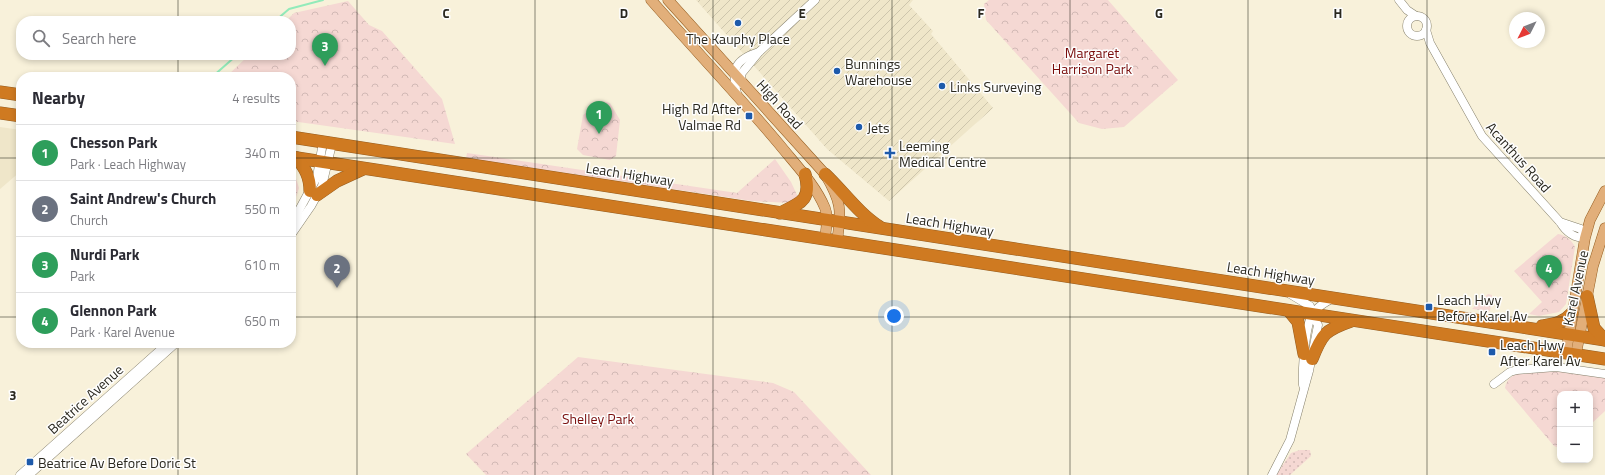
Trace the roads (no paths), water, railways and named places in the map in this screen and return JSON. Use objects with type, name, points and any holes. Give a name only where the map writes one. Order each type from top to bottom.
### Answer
[{"type":"highway","points":[[0,92],[16,94]]},
{"type":"highway","points":[[0,113],[16,115]]},
{"type":"highway","name":"Leach Highway","points":[[296,138],[1284,291],[1529,327],[1605,340]]},
{"type":"highway","points":[[296,158],[1605,359]]},
{"type":"highway","points":[[296,160],[308,173],[314,193],[364,168]]},
{"type":"highway","points":[[780,213],[795,206],[804,199],[808,187],[804,174]]},
{"type":"highway","points":[[825,174],[873,223],[883,229]]},
{"type":"highway","points":[[1587,296],[1594,328],[1605,340]]},
{"type":"highway","points":[[1289,311],[1298,322],[1308,356]]},
{"type":"highway","points":[[1529,327],[1558,324],[1566,320],[1572,313]]},
{"type":"highway","points":[[1308,356],[1321,337],[1337,326],[1352,321]]},
{"type":"main road","name":"High Road","points":[[651,0],[739,98],[804,174],[834,221]]},
{"type":"main road","name":"High Road","points":[[668,0],[734,73],[742,84],[825,174],[839,201],[831,240]]},
{"type":"main road","name":"Karel Avenue","points":[[1574,335],[1572,313],[1585,238],[1590,220],[1605,191]]},
{"type":"main road","name":"Karel Avenue","points":[[1571,354],[1574,335],[1587,296],[1595,258],[1605,229]]},
{"type":"main road","points":[[1595,258],[1585,238],[1593,237],[1605,229]]},
{"type":"street","points":[[742,84],[741,74],[759,52],[815,0]]},
{"type":"street","name":"Acanthus Road","points":[[1399,0],[1413,17],[1425,20],[1427,25],[1423,33],[1414,36],[1410,34],[1407,28],[1407,23],[1413,17]]},
{"type":"street","name":"Acanthus Road","points":[[1423,33],[1482,136],[1560,222],[1581,229],[1585,238]]},
{"type":"street","points":[[723,62],[731,64],[738,63],[749,55],[759,52]]},
{"type":"street","points":[[738,63],[734,73],[739,98]]},
{"type":"street","points":[[296,218],[314,193],[322,186],[327,143]]},
{"type":"street","points":[[296,226],[314,193]]},
{"type":"street","points":[[1272,475],[1290,440],[1303,390],[1302,369],[1308,356],[1312,314],[1310,306],[1284,291]]},
{"type":"street","points":[[1312,314],[1320,306],[1333,298]]},
{"type":"street","name":"Beatrice Avenue","points":[[20,475],[162,348]]},
{"type":"street","name":"Beatrice Avenue","points":[[29,475],[170,348]]},
{"type":"street","points":[[1494,384],[1510,372],[1533,368],[1556,367],[1605,374]]},
{"type":"waterway","points":[[281,16],[289,9],[323,0]]},
{"type":"waterway","points":[[218,72],[231,60]]},
{"type":"place","name":"The Kauphy Place","points":[[738,23]]},
{"type":"place","name":"Nurdi Park","points":[[325,66]]},
{"type":"place","name":"Bunnings Warehouse","points":[[837,71]]},
{"type":"place","name":"Links Surveying","points":[[942,86]]},
{"type":"place","name":"High Rd After Valmae Rd","points":[[749,116]]},
{"type":"place","name":"Jets","points":[[859,127]]},
{"type":"place","name":"Chesson Park","points":[[599,134]]},
{"type":"place","name":"Leeming Medical Centre","points":[[890,153]]},
{"type":"place","name":"Saint Andrew's Church","points":[[337,288]]},
{"type":"place","name":"Glennon Park","points":[[1549,288]]},
{"type":"place","name":"Leach Hwy Before Karel Av","points":[[1429,307]]},
{"type":"place","name":"Leach Hwy After Karel Av","points":[[1492,352]]},
{"type":"place","name":"Beatrice Av Before Doric St","points":[[30,462]]},
{"type":"park label","name":"Margaret Harrison Park","points":[[1092,60]]},
{"type":"park label","name":"Shelley Park","points":[[598,418]]}]
